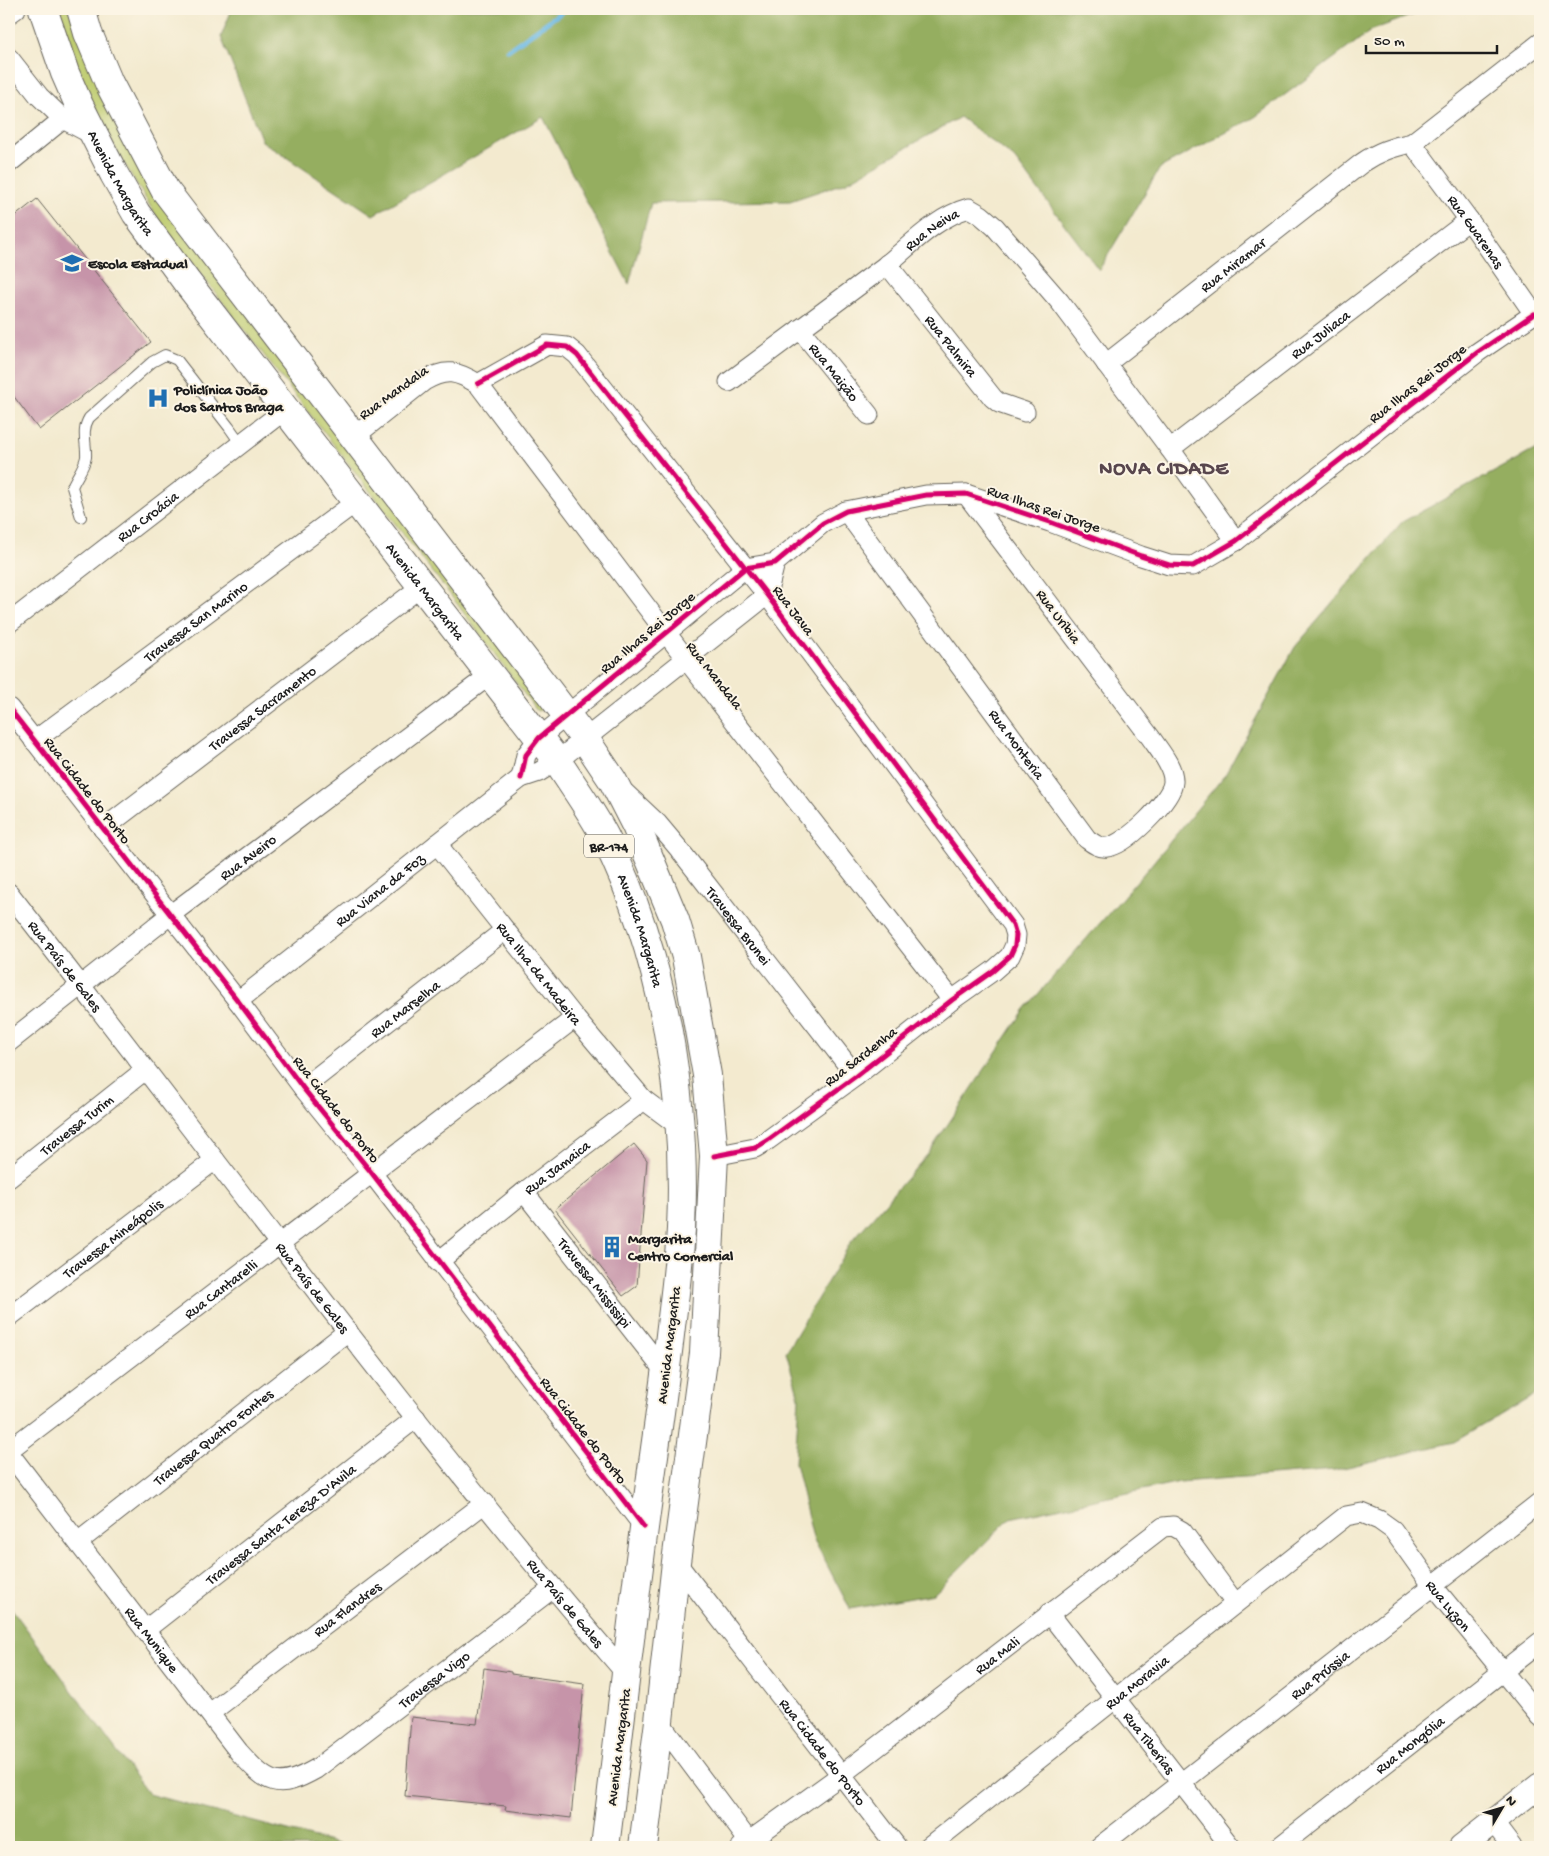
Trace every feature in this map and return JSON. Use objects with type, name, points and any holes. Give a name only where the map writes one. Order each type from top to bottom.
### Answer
[{"type":"main road","name":"Avenida Margarita","points":[[43,9],[65,72],[79,105],[136,213],[186,282],[557,761],[603,833],[618,864],[646,942],[663,1010],[672,1066],[679,1126],[682,1187],[681,1232],[606,1847]]},
{"type":"main road","name":"BR-174","points":[[81,9],[88,33],[109,84],[165,190],[585,739],[613,782],[636,826],[675,920],[686,957],[707,1076],[714,1156],[704,1352],[676,1562],[643,1847]]},
{"type":"street","points":[[9,14],[16,9]]},
{"type":"street","name":"Rua Miramar","points":[[1106,364],[1362,163],[1378,152],[1394,146],[1412,143],[1540,43]]},
{"type":"street","points":[[9,58],[39,96],[63,119],[95,136]]},
{"type":"street","points":[[9,163],[63,119]]},
{"type":"street","name":"Rua Guarenas","points":[[1412,143],[1537,315]]},
{"type":"street","name":"Rua Neiva","points":[[729,382],[887,264],[939,222],[954,212],[969,208],[995,227],[1060,302],[1106,364]]},
{"type":"street","name":"Rua Juliaca","points":[[1170,449],[1469,220]]},
{"type":"street","name":"Rua Palmira","points":[[887,264],[993,398],[1000,403],[1025,412]]},
{"type":"street","name":"Rua Ilhas Rei Jorge","points":[[539,738],[745,568],[775,563],[823,523],[846,511],[926,495],[966,494],[1169,565],[1193,566],[1236,541],[1470,358],[1537,315]]},
{"type":"street","name":"Rua Maição","points":[[800,329],[869,414]]},
{"type":"street","name":"Rua Java","points":[[478,384],[547,345],[567,347],[577,355],[767,595],[1013,925],[1016,935],[1015,945],[1010,956]]},
{"type":"street","points":[[1106,364],[1236,541]]},
{"type":"street","name":"Rua Mandala","points":[[355,436],[424,381],[436,374],[450,372],[462,374],[478,384],[686,659],[952,1000]]},
{"type":"street","name":"Rua Croácia","points":[[9,623],[286,409]]},
{"type":"street","name":"Rua Uribia","points":[[966,494],[1151,738]]},
{"type":"street","name":"Travessa San Marino","points":[[34,741],[356,502]]},
{"type":"street","name":"Rua Monteria","points":[[846,511],[1066,813],[1087,839],[1098,847],[1109,847],[1120,843],[1157,809],[1170,794],[1173,781],[1170,769],[1151,738]]},
{"type":"street","points":[[557,761],[767,595],[775,563]]},
{"type":"street","name":"Travessa Sacramento","points":[[103,829],[422,586]]},
{"type":"street","name":"Rua Aveiro","points":[[9,1042],[170,915],[490,675]]},
{"type":"street","name":"Rua Cidade do Porto","points":[[9,708],[238,1001],[303,1088],[371,1172],[438,1262],[644,1527]]},
{"type":"street","points":[[521,778],[526,754],[539,738]]},
{"type":"street","name":"Rua Viana da Foz","points":[[238,1001],[521,778],[539,772],[557,761]]},
{"type":"street","name":"Travessa Brunei","points":[[613,782],[652,819],[679,849],[856,1076]]},
{"type":"street","name":"Rua Ilha da Madeira","points":[[436,844],[575,1018],[644,1100]]},
{"type":"street","name":"Rua País de Gales","points":[[11,899],[416,1418],[552,1589],[627,1675]]},
{"type":"street","name":"Rua Marselha","points":[[303,1088],[505,930]]},
{"type":"street","name":"Rua Sardenha","points":[[714,1156],[755,1148],[856,1076],[1010,956]]},
{"type":"street","name":"Rua Cantarelli","points":[[9,1452],[371,1172],[575,1018]]},
{"type":"street","name":"Travessa Turim","points":[[9,1178],[145,1070]]},
{"type":"street","points":[[644,1100],[679,1126]]},
{"type":"street","name":"Rua Jamaica","points":[[438,1262],[524,1192],[644,1100]]},
{"type":"street","name":"Travessa Mineápolis","points":[[9,1317],[215,1160]]},
{"type":"street","name":"Travessa Mississipi","points":[[524,1192],[665,1372]]},
{"type":"street","name":"Travessa Quatro Fontes","points":[[78,1542],[348,1331]]},
{"type":"street","name":"Travessa Santa Tereza D'Avila","points":[[145,1630],[416,1418]]},
{"type":"street","name":"Rua Munique","points":[[9,1452],[239,1752],[257,1772],[276,1783],[289,1782],[316,1769]]},
{"type":"street","name":"Rua Prússia","points":[[1099,1847],[1540,1502]]},
{"type":"street","name":"Rua Flandres","points":[[210,1713],[485,1504]]},
{"type":"street","name":"Rua Lyzon","points":[[1346,1516],[1362,1513],[1379,1520],[1393,1530],[1432,1585],[1540,1717]]},
{"type":"street","name":"Rua Moravia","points":[[928,1847],[1346,1516]]},
{"type":"street","name":"Rua Mali","points":[[748,1846],[1163,1527],[1173,1526],[1182,1531],[1235,1603]]},
{"type":"street","name":"Rua Cidade do Porto","points":[[676,1562],[897,1847]]},
{"type":"street","name":"Travessa Vigo","points":[[316,1769],[552,1589]]},
{"type":"street","name":"Rua Tiberias","points":[[1049,1613],[1231,1847]]},
{"type":"street","name":"Rua Mongólia","points":[[1279,1847],[1540,1642]]},
{"type":"street","points":[[659,1721],[748,1846]]},
{"type":"street","points":[[1461,1847],[1540,1786]]},
{"type":"street","points":[[1493,1822],[1512,1847]]},
{"type":"lane","points":[[81,517],[72,487],[86,458],[84,428],[86,423],[89,418],[152,362],[165,356],[177,360],[230,427],[241,444]]},
{"type":"green space","points":[[63,9],[68,9],[117,121],[547,703],[544,709],[537,711],[449,593],[158,219],[119,155],[90,97],[62,31],[58,14]]},
{"type":"green space","points":[[232,9],[1429,9],[1372,30],[1255,117],[1160,168],[1099,270],[1014,158],[960,117],[847,182],[790,201],[651,203],[629,284],[543,117],[373,215],[262,141],[221,37]]},
{"type":"green space","points":[[1540,447],[1540,1392],[1454,1442],[1335,1470],[1180,1482],[1010,1518],[934,1594],[850,1609],[813,1538],[795,1463],[799,1397],[786,1352],[851,1242],[928,1154],[1025,1009],[1150,866],[1225,775],[1295,647],[1402,522]]},
{"type":"green space","points":[[9,1605],[148,1794],[349,1847],[9,1847]]},
{"type":"building","name":"Escola Estadual","points":[[37,199],[151,342],[39,430],[9,390],[9,221]]},
{"type":"building","name":"Margarita Centro Comercial","points":[[634,1144],[647,1160],[637,1286],[623,1296],[555,1209]]},
{"type":"building","points":[[484,1668],[511,1672],[511,1674],[584,1684],[571,1818],[505,1810],[506,1806],[405,1796],[411,1717],[477,1724]]},
{"type":"waterway","points":[[508,50],[566,9]]},
{"type":"cycle path","points":[[521,778],[526,755],[539,738],[745,568],[775,563],[823,523],[846,511],[926,495],[966,494],[1169,565],[1193,566],[1236,541],[1478,352],[1534,314]]},
{"type":"cycle path","points":[[478,384],[547,345],[567,347],[577,355],[767,595],[1013,925],[1016,935],[1015,945],[1010,956],[993,971],[952,1000],[856,1076],[768,1140],[755,1148],[714,1156]]},
{"type":"cycle path","points":[[9,708],[238,1001],[303,1088],[371,1172],[644,1527]]},
{"type":"place","name":"Escola Estadual","points":[[72,263]]},
{"type":"place","name":"Policlínica João dos Santos Braga","points":[[158,398]]},
{"type":"place","name":"Margarita Centro Comercial","points":[[612,1247]]},
{"type":"district","name":"NOVA CIDADE","points":[[1164,467]]}]
